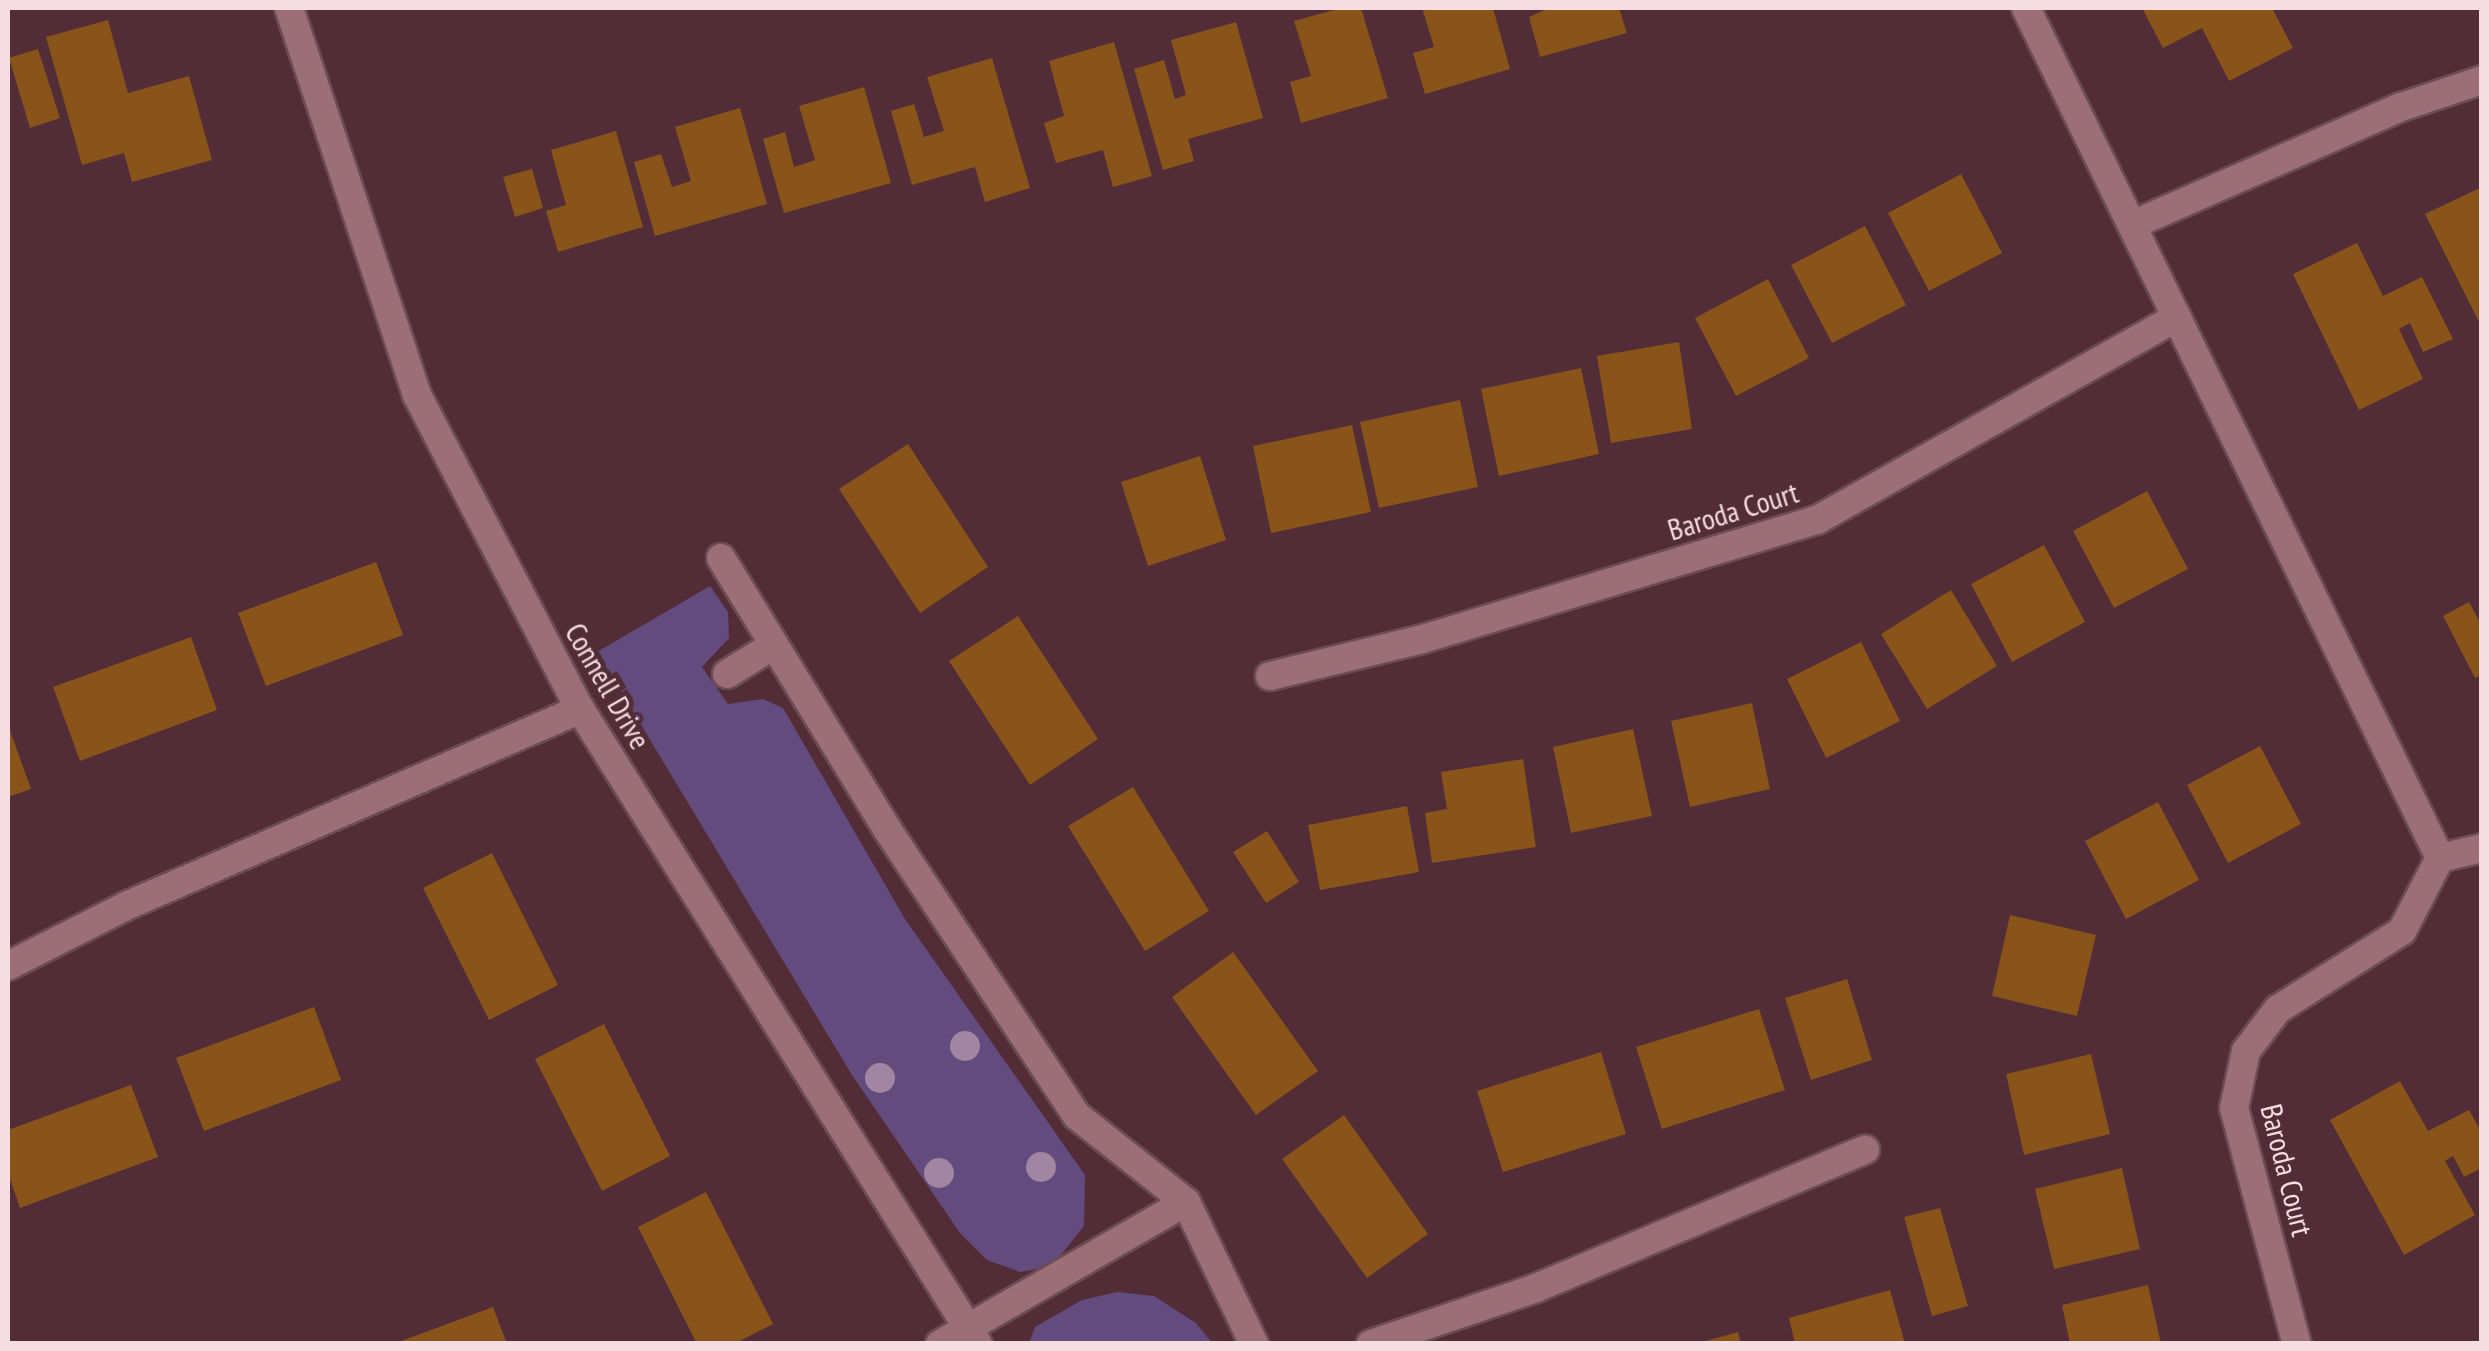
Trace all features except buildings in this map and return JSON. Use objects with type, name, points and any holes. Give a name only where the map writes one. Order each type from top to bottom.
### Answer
[{"type":"street","name":"Connell Drive","points":[[289,8],[417,395],[580,709],[973,1336]]},
{"type":"street","points":[[2026,8],[2440,858],[2482,848]]},
{"type":"street","points":[[2132,225],[2401,107],[2482,80]]},
{"type":"street","name":"Baroda Court","points":[[1270,676],[1419,640],[1817,520],[2177,317]]},
{"type":"street","points":[[721,558],[886,829],[1078,1116],[1186,1202],[1254,1344]]},
{"type":"street","points":[[727,674],[774,645]]},
{"type":"street","points":[[8,966],[128,905],[580,709]]},
{"type":"street","name":"Baroda Court","points":[[2297,1344],[2234,1108],[2246,1051],[2278,1009],[2402,931],[2440,858]]},
{"type":"street","points":[[1372,1344],[1536,1288],[1865,1150]]},
{"type":"street","points":[[940,1344],[973,1336],[1186,1202]]},
{"type":"shaded area","points":[[710,586],[728,612],[729,638],[702,667],[728,704],[763,699],[783,708],[905,919],[1085,1175],[1084,1226],[1052,1266],[1020,1272],[987,1260],[960,1233],[852,1075],[597,652]]},
{"type":"shaded area","points":[[1117,1292],[1154,1296],[1196,1323],[1212,1343],[1029,1343],[1035,1327],[1082,1300]]}]
